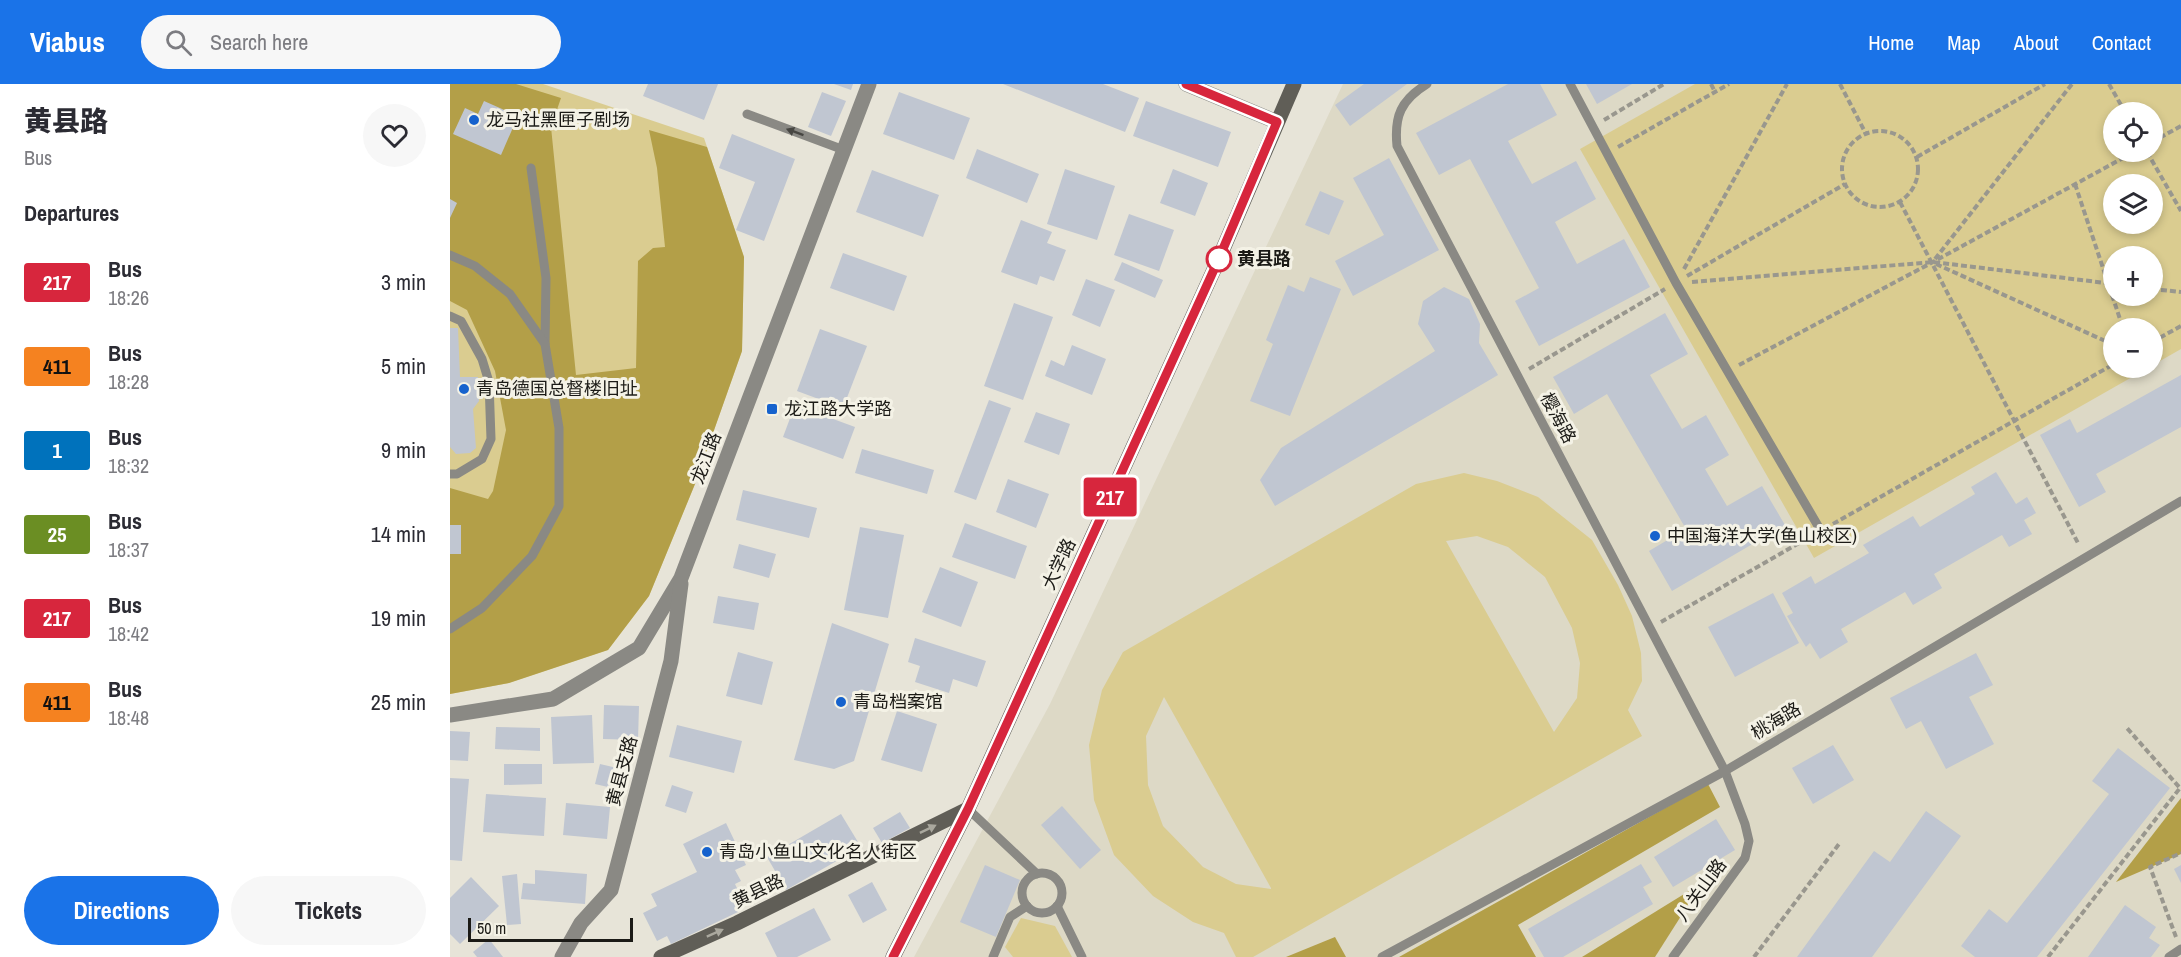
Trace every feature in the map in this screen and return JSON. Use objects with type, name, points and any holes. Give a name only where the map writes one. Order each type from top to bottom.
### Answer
[{"type":"main road","name":"大学路","points":[[893,957],[968,809],[1217,263],[1294,84]]},
{"type":"main road","name":"黄县路","points":[[662,957],[736,924],[968,809]]},
{"type":"street","name":"龙江路","points":[[450,715],[553,699],[639,648],[681,578],[869,84]]},
{"type":"street","points":[[1186,84],[1277,122]]},
{"type":"street","name":"黄县支路","points":[[562,957],[581,924],[611,890],[671,661],[681,578]]},
{"type":"lane","name":"樱海路","points":[[1427,84],[1412,93],[1401,108],[1395,128],[1397,146],[1725,771]]},
{"type":"lane","points":[[1570,84],[1676,283],[1821,531]]},
{"type":"lane","points":[[747,114],[844,150]]},
{"type":"lane","points":[[450,629],[482,609],[532,556],[559,506],[560,428],[545,344],[546,278],[531,168]]},
{"type":"lane","points":[[450,255],[475,266],[510,294],[545,344]]},
{"type":"lane","points":[[450,316],[461,321],[482,359],[489,382],[491,440],[482,459],[457,474],[450,474]]},
{"type":"lane","name":"桃海路","points":[[1382,957],[1725,771],[2181,501]]},
{"type":"lane","name":"八关山路","points":[[1673,957],[1745,858],[1749,841],[1725,771]]},
{"type":"lane","points":[[968,809],[1037,874]]},
{"type":"lane","points":[[1037,874],[1049,874],[1059,882],[1062,894],[1057,906],[1046,912],[1033,910],[1027,906],[1023,887],[1031,877],[1037,874]]},
{"type":"lane","points":[[993,957],[1010,917],[1027,906]]},
{"type":"lane","points":[[1057,906],[1082,957]]},
{"type":"lane","points":[[2169,957],[2181,949]]},
{"type":"path","points":[[1593,126],[1664,84]]},
{"type":"path","points":[[1711,84],[1715,92]]},
{"type":"path","points":[[1607,154],[1729,84]]},
{"type":"path","points":[[1840,84],[1866,134]]},
{"type":"path","points":[[1917,157],[2045,84]]},
{"type":"path","points":[[1933,262],[2072,84]]},
{"type":"path","points":[[2109,84],[2119,102]]},
{"type":"path","points":[[2163,136],[2181,126]]},
{"type":"path","points":[[1877,131],[1889,132],[1901,137],[1911,146],[1917,157],[1919,170],[1910,194],[1900,202],[1888,207],[1874,207],[1862,203],[1852,195],[1845,184],[1842,172],[1843,160],[1848,149],[1866,134],[1877,131]]},
{"type":"path","points":[[1728,371],[2116,162]]},
{"type":"path","points":[[2153,162],[2181,211]]},
{"type":"path","points":[[1676,283],[1845,184]]},
{"type":"path","points":[[2075,184],[2103,262]]},
{"type":"path","points":[[1900,202],[2086,558]]},
{"type":"path","points":[[1933,262],[2103,340]]},
{"type":"path","points":[[1676,283],[1933,262],[2103,283]]},
{"type":"path","points":[[2163,290],[2181,292]]},
{"type":"path","points":[[2163,336],[2181,326]]},
{"type":"path","points":[[1650,628],[2103,370]]},
{"type":"path","points":[[2048,957],[2181,789],[2126,727]]},
{"type":"path","points":[[1754,957],[1839,844]]},
{"type":"path","points":[[2181,854],[2150,867],[2181,949]]},
{"type":"shaded area","points":[[450,84],[543,84],[704,138],[744,257],[742,351],[695,484],[649,596],[608,650],[509,683],[450,694]]},
{"type":"shaded area","points":[[450,84],[516,84],[561,98],[551,127],[576,375],[636,368],[638,261],[653,248],[665,247],[657,168],[649,130],[707,147],[744,257],[742,351],[695,484],[649,596],[608,650],[509,683],[450,694],[450,488],[488,499],[493,491],[506,430],[495,371],[467,310],[450,301]]},
{"type":"shaded area","name":"中国海洋大学(鱼山校区)","points":[[1343,84],[2181,84],[2181,957],[914,957],[1050,704]]},
{"type":"shaded area","points":[[1695,84],[2181,84],[2181,349],[2163,359],[2163,318],[2103,318],[2103,378],[2130,378],[1814,558],[1580,149]]},
{"type":"shaded area","points":[[1464,473],[1497,481],[1538,497],[1592,540],[1618,585],[1632,616],[1641,653],[1642,681],[1628,710],[1642,736],[1253,957],[1236,957],[1224,933],[1193,922],[1153,896],[1114,855],[1094,800],[1089,745],[1102,690],[1123,652],[1416,484]],"holes":[[[1477,536],[1508,547],[1545,577],[1572,628],[1580,663],[1577,698],[1554,732],[1446,541]],[[1164,697],[1271,888],[1271,889],[1236,884],[1203,867],[1163,826],[1148,785],[1146,736]]]},
{"type":"shaded area","points":[[1708,784],[1720,807],[1518,925],[1536,957],[1399,957]]},
{"type":"shaded area","points":[[2181,798],[2181,854],[2116,882]]},
{"type":"shaded area","points":[[1702,883],[1655,957],[1582,957]]},
{"type":"shaded area","points":[[1021,918],[1055,926],[1072,957],[1013,957],[1005,947]]},
{"type":"shaded area","points":[[1335,937],[1346,957],[1286,957]]},
{"type":"building","points":[[648,84],[718,84],[704,120],[643,96]]},
{"type":"building","points":[[834,84],[853,84],[851,90]]},
{"type":"building","points":[[1003,84],[1103,84],[1139,98],[1125,132]]},
{"type":"building","points":[[1364,84],[1407,84],[1350,126],[1335,105]]},
{"type":"building","points":[[1508,84],[1540,84],[1557,115],[1508,141],[1532,184],[1576,161],[1596,199],[1555,222],[1577,264],[1624,239],[1650,287],[1539,346],[1515,301],[1539,288],[1470,159],[1439,175],[1416,133]]},
{"type":"building","points":[[1586,84],[1632,84],[1597,104]]},
{"type":"building","points":[[822,92],[846,101],[831,136],[808,127]]},
{"type":"building","points":[[899,92],[970,118],[954,160],[883,134]]},
{"type":"building","points":[[484,101],[518,116],[501,155],[453,134],[465,108],[478,114]]},
{"type":"building","points":[[1146,101],[1231,132],[1218,167],[1133,136]]},
{"type":"building","points":[[732,134],[795,159],[764,241],[736,230],[755,182],[719,168]]},
{"type":"building","points":[[977,149],[1039,174],[1027,203],[966,178]]},
{"type":"building","points":[[1389,158],[1439,250],[1353,296],[1335,261],[1384,235],[1353,178]]},
{"type":"building","points":[[1065,169],[1115,186],[1097,240],[1047,224]]},
{"type":"building","points":[[1173,169],[1208,183],[1195,216],[1160,203]]},
{"type":"building","points":[[872,170],[939,195],[923,237],[856,212]]},
{"type":"building","points":[[1320,191],[1344,201],[1329,235],[1305,225]]},
{"type":"building","points":[[450,199],[457,203],[450,218]]},
{"type":"building","points":[[1129,214],[1174,230],[1159,271],[1114,255]]},
{"type":"building","points":[[1021,220],[1052,232],[1047,243],[1066,250],[1054,281],[1040,276],[1037,285],[1001,272]]},
{"type":"building","points":[[843,253],[907,276],[894,311],[830,288]]},
{"type":"building","points":[[1122,262],[1163,280],[1155,298],[1114,280]]},
{"type":"building","points":[[1310,277],[1341,289],[1290,416],[1250,401],[1273,344],[1266,340],[1288,285],[1304,292]]},
{"type":"building","points":[[1086,279],[1115,290],[1100,327],[1072,315]]},
{"type":"building","points":[[1444,287],[1469,299],[1480,324],[1479,343],[1498,375],[1275,506],[1260,480],[1281,448],[1435,351],[1418,324],[1423,301]]},
{"type":"building","points":[[1014,303],[1053,317],[1023,400],[984,386]]},
{"type":"building","points":[[1665,313],[1688,354],[1650,375],[1682,429],[1706,415],[1729,455],[1705,469],[1727,506],[1762,486],[1785,525],[1672,591],[1649,551],[1686,529],[1607,394],[1574,414],[1553,377]]},
{"type":"building","name":"青岛德国总督楼旧址","points":[[450,328],[458,328],[460,377],[478,377],[479,401],[473,409],[476,448],[470,453],[456,454],[450,447]]},
{"type":"building","points":[[820,329],[867,346],[843,408],[797,391]]},
{"type":"building","points":[[1072,345],[1106,359],[1092,395],[1045,376],[1051,360],[1064,366]]},
{"type":"building","points":[[2181,375],[2181,427],[2096,474],[2106,492],[2079,507],[2040,435],[2070,419],[2077,433]]},
{"type":"building","points":[[989,400],[1011,408],[976,500],[954,492]]},
{"type":"building","points":[[795,405],[855,427],[843,459],[783,437]]},
{"type":"building","points":[[1036,412],[1070,424],[1059,455],[1024,442]]},
{"type":"building","points":[[862,449],[934,470],[927,494],[855,473]]},
{"type":"building","points":[[1996,472],[2016,504],[2027,497],[2036,513],[2024,520],[2032,534],[2009,547],[2002,535],[1934,574],[1942,588],[1913,605],[1905,592],[1841,629],[1848,642],[1820,659],[1810,643],[1806,647],[1787,616],[1793,613],[1782,593],[1811,576],[1815,584],[1869,553],[1863,545],[1913,516],[1920,527],[1975,494],[1971,487]]},
{"type":"building","points":[[1008,479],[1049,494],[1036,528],[996,512]]},
{"type":"building","points":[[743,490],[817,508],[809,538],[736,520]]},
{"type":"building","points":[[965,523],[1027,546],[1015,579],[952,557]]},
{"type":"building","points":[[450,525],[461,525],[461,554],[450,554]]},
{"type":"building","points":[[860,527],[904,535],[888,618],[844,610]]},
{"type":"building","points":[[739,544],[776,554],[769,578],[733,568]]},
{"type":"building","points":[[940,567],[978,582],[961,627],[922,612]]},
{"type":"building","points":[[1773,593],[1799,643],[1735,677],[1708,627]]},
{"type":"building","points":[[718,596],[759,603],[754,630],[713,623]]},
{"type":"building","name":"青岛档案馆","points":[[832,623],[889,644],[854,761],[834,769],[794,760]]},
{"type":"building","points":[[915,638],[986,661],[977,687],[953,679],[949,693],[915,682],[920,666],[908,662]]},
{"type":"building","points":[[738,652],[773,662],[762,705],[726,696]]},
{"type":"building","points":[[1976,653],[1993,685],[1969,697],[1994,744],[1946,769],[1921,721],[1906,729],[1890,698]]},
{"type":"building","points":[[604,705],[639,706],[638,740],[603,739]]},
{"type":"building","points":[[897,711],[937,724],[922,772],[881,760]]},
{"type":"building","points":[[592,715],[594,763],[553,764],[551,717]]},
{"type":"building","points":[[677,725],[742,741],[734,773],[669,757]]},
{"type":"building","points":[[496,727],[540,728],[540,751],[495,749]]},
{"type":"building","points":[[450,731],[470,732],[468,761],[450,760]]},
{"type":"building","points":[[1833,745],[1854,780],[1813,804],[1792,768]]},
{"type":"building","points":[[2118,748],[2170,788],[2037,957],[1975,957],[1961,946],[1989,909],[2007,923],[2109,794],[2092,781]]},
{"type":"building","points":[[504,764],[542,764],[542,784],[504,785]]},
{"type":"building","points":[[600,764],[630,771],[625,791],[595,784]]},
{"type":"building","points":[[450,778],[469,779],[462,861],[450,860]]},
{"type":"building","points":[[672,785],[693,792],[686,813],[665,806]]},
{"type":"building","points":[[486,794],[546,798],[544,836],[483,832]]},
{"type":"building","points":[[566,803],[610,807],[607,839],[563,835]]},
{"type":"building","points":[[1062,806],[1101,850],[1080,869],[1041,825]]},
{"type":"building","points":[[1926,811],[1961,836],[1872,957],[1797,957],[1874,851],[1890,862]]},
{"type":"building","points":[[900,812],[910,828],[882,843],[873,828]]},
{"type":"building","points":[[841,814],[861,847],[786,890],[767,857]]},
{"type":"building","points":[[1716,819],[1735,850],[1673,887],[1654,857]]},
{"type":"building","points":[[726,823],[746,865],[735,870],[741,881],[735,884],[744,903],[736,907],[738,912],[671,944],[667,936],[657,941],[643,913],[657,906],[651,894],[697,872],[683,844]]},
{"type":"building","points":[[1641,864],[1652,882],[1643,887],[1653,904],[1563,957],[1544,957],[1528,929]]},
{"type":"building","points":[[985,865],[1020,880],[996,937],[960,922]]},
{"type":"building","points":[[2181,865],[2181,883],[2174,869]]},
{"type":"building","points":[[535,870],[587,874],[585,904],[521,899],[523,883],[535,884]]},
{"type":"building","points":[[517,874],[521,924],[507,925],[502,876]]},
{"type":"building","points":[[471,877],[499,906],[460,944],[450,934],[450,898]]},
{"type":"building","points":[[872,882],[887,910],[863,923],[848,895]]},
{"type":"building","points":[[2125,905],[2156,927],[2149,938],[2160,945],[2151,957],[2088,957]]},
{"type":"building","points":[[814,908],[831,940],[797,957],[777,957],[765,933]]},
{"type":"building","points":[[489,939],[503,957],[477,957],[473,952]]},
{"type":"bus line","name":"217","points":[[893,957],[968,809],[1217,263],[1277,122],[1186,84]]},
{"type":"place","name":"龙马社黑匣子剧场","points":[[474,120]]},
{"type":"place","name":"黄县路","points":[[1219,259]]},
{"type":"place","name":"青岛德国总督楼旧址","points":[[464,389]]},
{"type":"place","name":"龙江路大学路","points":[[772,409]]},
{"type":"place","name":"中国海洋大学(鱼山校区)","points":[[1655,536]]},
{"type":"place","name":"青岛档案馆","points":[[841,702]]},
{"type":"place","name":"青岛小鱼山文化名人街区","points":[[707,852]]}]
